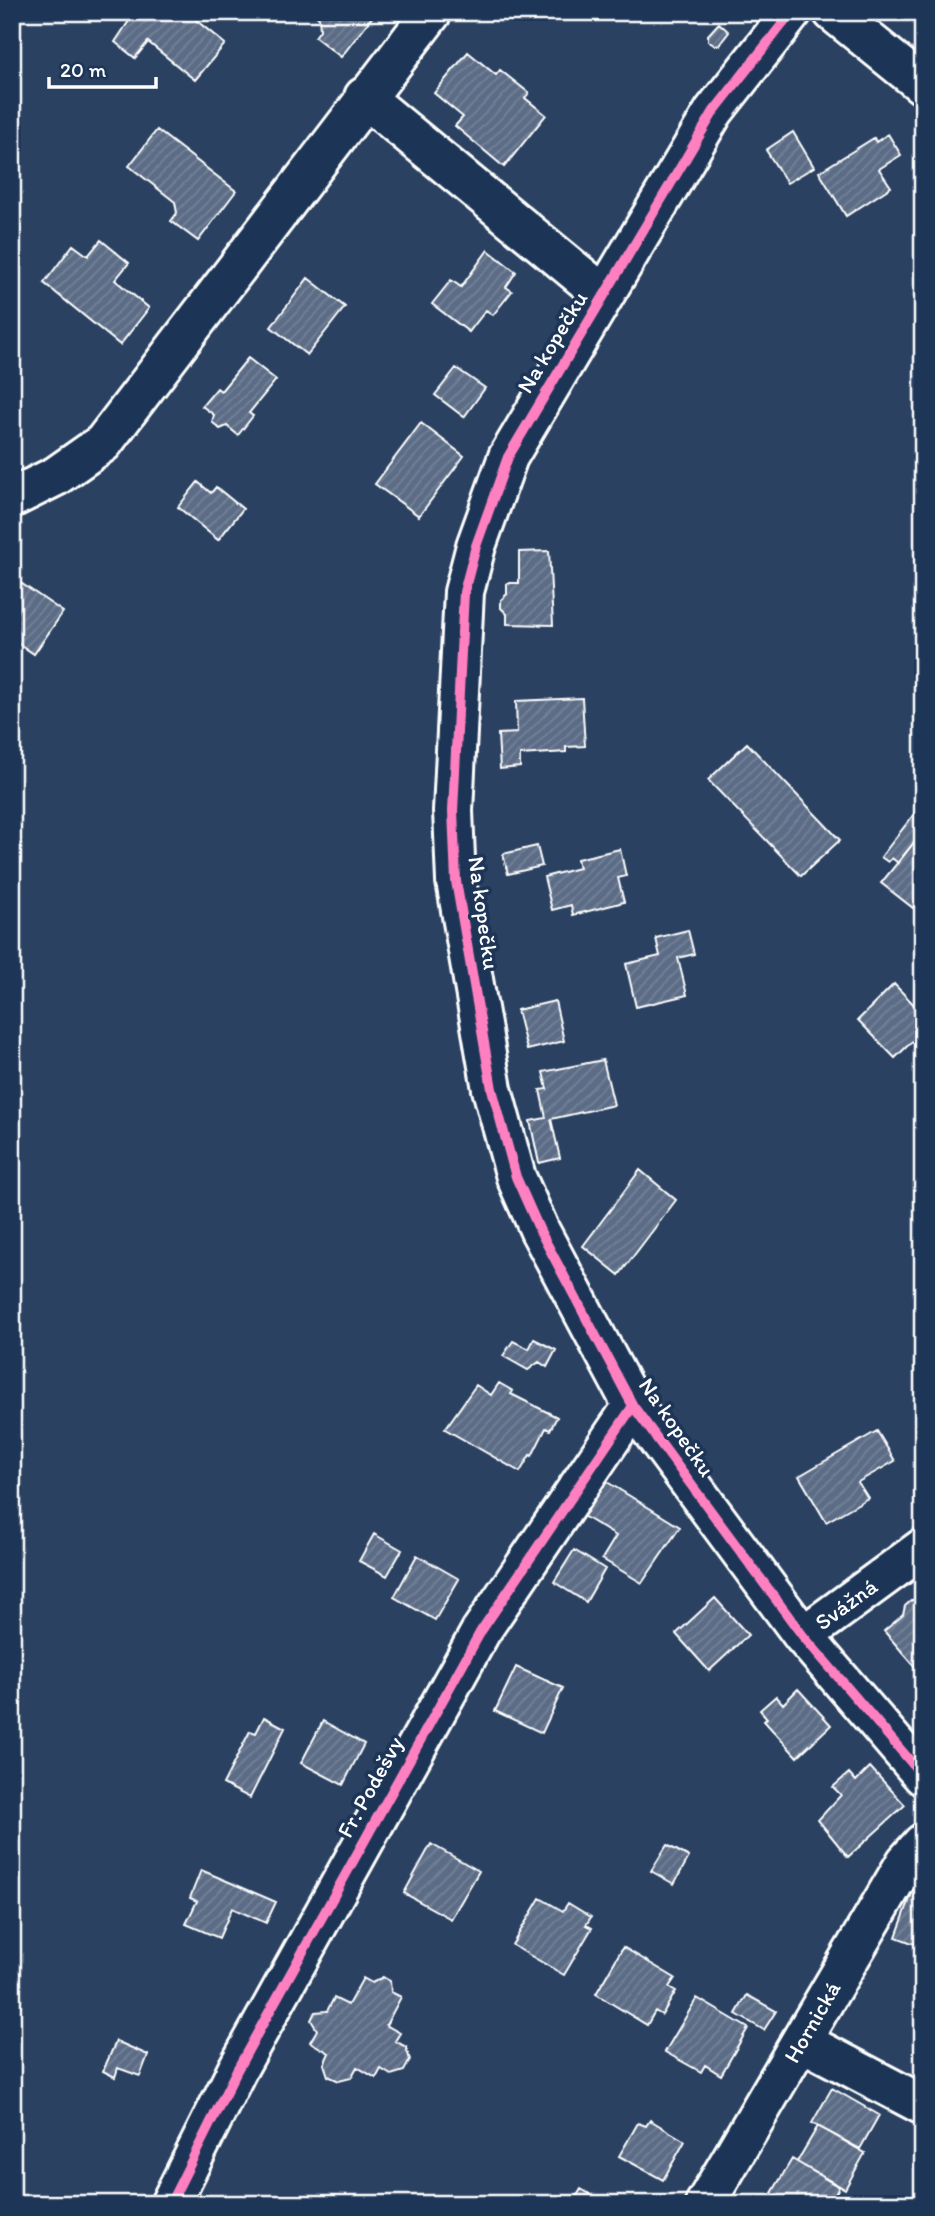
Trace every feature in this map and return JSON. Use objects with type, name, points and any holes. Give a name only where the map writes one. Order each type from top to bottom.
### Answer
[{"type":"street","points":[[12,498],[56,476],[103,443],[364,97],[432,12]]},
{"type":"street","name":"Na kopečku","points":[[792,12],[714,111],[508,457],[476,546],[464,592],[453,811],[456,881],[492,1089],[516,1177],[540,1231],[633,1406],[803,1636],[923,1776]]},
{"type":"street","points":[[834,12],[923,85]]},
{"type":"street","name":"Na kopečku","points":[[364,97],[604,295]]},
{"type":"street","name":"Fr. Podešvy","points":[[170,2204],[237,2070],[481,1631],[633,1406]]},
{"type":"street","name":"Svážná","points":[[803,1636],[923,1548]]},
{"type":"street","name":"Hornická","points":[[705,2204],[906,1862],[923,1843]]},
{"type":"street","points":[[802,2041],[923,2105]]},
{"type":"building","points":[[135,12],[186,12],[225,44],[195,80],[148,42],[135,58],[115,42]]},
{"type":"building","points":[[311,12],[376,12],[341,57],[315,37],[320,30],[319,18]]},
{"type":"building","points":[[719,23],[729,32],[719,45],[714,45],[708,41],[708,35]]},
{"type":"building","points":[[468,52],[496,75],[500,70],[529,93],[525,98],[546,115],[504,167],[455,126],[463,117],[434,93]]},
{"type":"building","points":[[157,130],[236,191],[198,241],[171,221],[177,213],[175,202],[129,166]]},
{"type":"building","points":[[793,132],[814,167],[787,183],[766,150]]},
{"type":"building","points":[[888,134],[901,155],[879,169],[891,187],[846,216],[819,172],[874,138],[876,142]]},
{"type":"building","points":[[101,240],[129,263],[115,280],[149,308],[120,345],[44,283],[73,245],[88,256]]},
{"type":"building","points":[[488,250],[516,272],[506,287],[512,291],[493,315],[486,310],[469,332],[432,304],[451,280],[461,287]]},
{"type":"building","points":[[308,278],[345,307],[307,355],[271,327]]},
{"type":"building","points":[[248,358],[276,380],[249,413],[253,416],[238,435],[227,426],[220,429],[212,422],[214,415],[202,406],[217,388],[221,391]]},
{"type":"building","points":[[456,368],[485,388],[464,417],[435,395]]},
{"type":"building","points":[[421,423],[464,456],[419,516],[375,484]]},
{"type":"building","points":[[198,482],[211,493],[216,487],[243,509],[218,540],[178,507]]},
{"type":"building","points":[[549,551],[553,625],[507,624],[507,614],[501,608],[501,600],[507,594],[507,583],[519,583],[519,552]]},
{"type":"building","points":[[12,577],[63,612],[34,654],[12,639]]},
{"type":"building","points":[[582,698],[585,746],[566,747],[566,752],[520,755],[520,767],[500,769],[498,734],[517,733],[516,701]]},
{"type":"building","points":[[747,743],[840,840],[801,876],[708,780]]},
{"type":"building","points":[[921,805],[923,831],[898,863],[892,858],[888,862],[881,857]]},
{"type":"building","points":[[923,831],[923,896],[913,908],[881,883]]},
{"type":"building","points":[[537,846],[542,866],[508,874],[503,854]]},
{"type":"building","points":[[620,849],[626,876],[618,878],[624,902],[573,915],[571,905],[552,910],[544,877],[579,868],[577,859]]},
{"type":"building","points":[[688,930],[694,954],[678,958],[687,995],[636,1007],[626,964],[660,956],[656,938]]},
{"type":"building","points":[[894,984],[923,1014],[923,1031],[895,1058],[858,1020]]},
{"type":"building","points":[[555,1001],[564,1041],[527,1050],[517,1010]]},
{"type":"building","points":[[603,1060],[614,1105],[551,1119],[560,1158],[539,1163],[530,1121],[546,1118],[540,1090],[547,1089],[543,1072]]},
{"type":"building","points":[[640,1170],[676,1200],[619,1275],[583,1246]]},
{"type":"building","points":[[534,1339],[556,1350],[547,1367],[539,1362],[528,1370],[503,1356],[513,1341],[529,1349]]},
{"type":"building","points":[[499,1383],[513,1391],[511,1394],[557,1417],[550,1430],[546,1428],[532,1456],[530,1455],[520,1472],[445,1429],[476,1385],[491,1395]]},
{"type":"building","points":[[877,1431],[895,1461],[858,1482],[868,1498],[826,1522],[799,1476]]},
{"type":"building","points":[[599,1477],[680,1527],[642,1583],[602,1559],[616,1536],[578,1513]]},
{"type":"building","points":[[374,1534],[402,1550],[387,1576],[359,1561]]},
{"type":"building","points":[[574,1550],[605,1569],[586,1602],[554,1582]]},
{"type":"building","points":[[417,1555],[459,1579],[435,1620],[394,1597]]},
{"type":"building","points":[[715,1598],[748,1635],[709,1671],[676,1634]]},
{"type":"building","points":[[923,1598],[923,1663],[916,1668],[884,1631],[903,1615],[905,1606],[912,1600]]},
{"type":"building","points":[[516,1667],[563,1688],[542,1733],[495,1711]]},
{"type":"building","points":[[798,1689],[831,1725],[797,1757],[764,1721],[767,1718],[760,1710],[776,1696],[783,1704]]},
{"type":"building","points":[[264,1717],[285,1728],[250,1798],[223,1784],[250,1731],[256,1733]]},
{"type":"building","points":[[323,1721],[364,1744],[343,1785],[301,1763]]},
{"type":"building","points":[[870,1767],[905,1805],[848,1857],[818,1820],[841,1795],[833,1787],[849,1773],[856,1781]]},
{"type":"building","points":[[431,1844],[479,1871],[451,1919],[404,1893]]},
{"type":"building","points":[[667,1845],[689,1857],[674,1884],[651,1871]]},
{"type":"building","points":[[201,1870],[276,1902],[266,1923],[232,1908],[219,1938],[186,1924],[197,1901],[190,1898]]},
{"type":"building","points":[[916,1882],[923,1885],[923,1947],[896,1937]]},
{"type":"building","points":[[540,1898],[563,1911],[568,1903],[591,1917],[586,1925],[592,1928],[564,1975],[512,1945]]},
{"type":"building","points":[[623,1947],[675,1978],[669,1987],[676,1991],[662,2015],[655,2011],[647,2025],[596,1994]]},
{"type":"building","points":[[383,1977],[390,1981],[391,1992],[401,1997],[386,2025],[400,2033],[395,2041],[406,2047],[410,2060],[404,2071],[391,2075],[381,2069],[376,2078],[357,2067],[351,2078],[339,2081],[328,2076],[324,2064],[329,2053],[310,2042],[317,2030],[311,2020],[315,2012],[327,2011],[334,1998],[348,2005],[363,1978],[372,1983]]},
{"type":"building","points":[[747,1995],[776,2011],[764,2030],[736,2014]]},
{"type":"building","points":[[697,1998],[748,2028],[721,2075],[705,2065],[701,2072],[665,2052]]},
{"type":"building","points":[[116,2041],[148,2055],[140,2076],[118,2068],[115,2077],[103,2071]]},
{"type":"building","points":[[832,2088],[879,2115],[860,2149],[812,2123]]},
{"type":"building","points":[[650,2120],[685,2141],[663,2180],[619,2156],[638,2123],[646,2126]]},
{"type":"building","points":[[818,2126],[865,2153],[845,2189],[797,2162]]},
{"type":"building","points":[[792,2159],[839,2187],[830,2204],[789,2204],[772,2193]]},
{"type":"building","points":[[581,2189],[607,2204],[572,2204]]},
{"type":"cycle path","points":[[792,12],[714,111],[508,457],[476,546],[464,592],[453,811],[456,881],[492,1089],[516,1177],[540,1231],[633,1406],[803,1636],[923,1776]]},
{"type":"cycle path","points":[[170,2204],[237,2070],[481,1631],[633,1406]]}]
